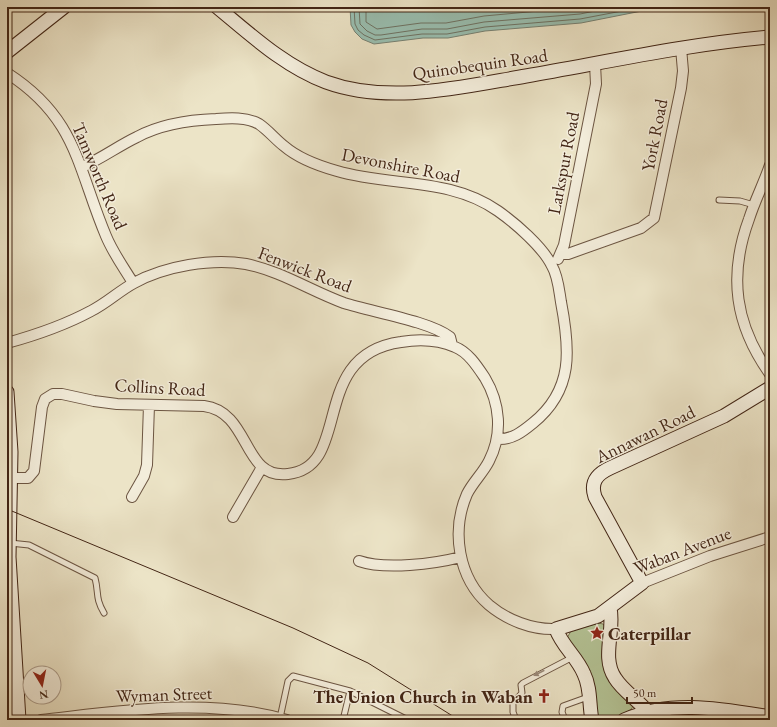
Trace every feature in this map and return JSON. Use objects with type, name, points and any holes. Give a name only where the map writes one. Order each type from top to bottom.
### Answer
[{"type":"main road","points":[[7,52],[64,7]]},
{"type":"main road","name":"Quinobequin Road","points":[[217,7],[265,47],[293,66],[325,82],[352,89],[393,92],[434,90],[595,64],[681,48],[770,37]]},
{"type":"main road","name":"Annawan Road","points":[[642,583],[595,497],[593,488],[595,479],[605,470],[732,413],[770,388]]},
{"type":"main road","points":[[7,392],[10,429],[11,478],[9,617],[19,720]]},
{"type":"main road","name":"Waban Avenue","points":[[610,608],[632,589],[642,583]]},
{"type":"main road","points":[[592,720],[586,677],[574,656],[562,642],[556,629],[591,618],[610,608],[612,622],[609,659],[612,673],[618,683],[648,714]]},
{"type":"main road","points":[[624,720],[667,708],[700,707],[770,717]]},
{"type":"street","name":"York Road","points":[[562,254],[568,254],[647,225],[654,218],[681,88],[683,71],[681,48]]},
{"type":"street","name":"Larkspur Road","points":[[562,254],[596,84],[595,64]]},
{"type":"street","name":"Tamworth Road","points":[[7,73],[32,91],[50,110],[66,132],[82,167],[106,237],[134,283]]},
{"type":"street","name":"Devonshire Road","points":[[82,167],[138,136],[174,124],[226,118],[247,120],[260,125],[290,151],[314,163],[362,177],[435,186],[478,200],[496,210],[510,220],[541,250],[552,264],[566,332],[567,361],[563,383],[556,398],[540,418],[516,436],[497,439]]},
{"type":"street","points":[[770,168],[745,230],[738,272],[738,295],[747,336],[770,374]]},
{"type":"street","points":[[552,264],[562,254]]},
{"type":"street","name":"Fenwick Road","points":[[7,343],[40,333],[80,316],[106,302],[134,283],[156,274],[184,267],[219,263],[245,264],[271,271],[347,304],[433,329],[450,337],[452,345]]},
{"type":"street","points":[[233,517],[262,467],[272,472],[284,475],[302,471],[312,465],[322,450],[344,379],[352,367],[368,354],[382,347],[405,341],[430,341],[452,345],[463,351],[474,362],[490,388],[498,416],[497,439],[489,461],[471,488],[464,504],[459,530],[461,558],[464,569],[472,584],[483,599],[498,612],[527,625],[545,629],[556,629]]},
{"type":"street","name":"Collins Road","points":[[11,478],[28,478],[34,471],[42,407],[46,399],[53,394],[62,394],[110,404],[204,406],[219,411],[238,428],[253,457],[262,467]]},
{"type":"street","points":[[132,497],[144,476],[147,465],[149,405]]},
{"type":"street","name":"Waban Avenue","points":[[642,583],[704,558],[770,537]]},
{"type":"street","points":[[359,561],[376,565],[391,566],[461,558]]},
{"type":"street","name":"Wyman Street","points":[[41,720],[150,708],[230,710],[284,719]]},
{"type":"lane","points":[[719,200],[740,201],[754,205]]},
{"type":"lane","points":[[9,542],[29,544],[96,578],[98,587],[97,602],[104,612]]},
{"type":"lane","points":[[516,720],[512,712],[513,703],[522,693],[521,685],[523,682],[574,656]]},
{"type":"lane","points":[[284,719],[288,681],[293,676],[350,691],[408,720]]},
{"type":"lane","points":[[343,720],[350,691]]},
{"type":"lane","points":[[565,720],[562,712],[563,706],[589,697]]},
{"type":"shaded area","points":[[598,623],[603,624],[607,629],[606,646],[633,706],[628,712],[623,714],[612,718],[598,720],[567,638],[571,631]]},
{"type":"water","points":[[350,7],[662,7],[581,23],[485,31],[448,38],[423,38],[374,44],[362,39],[355,32],[351,25]]},
{"type":"tram line","points":[[7,509],[293,628],[368,663],[459,720]]},
{"type":"place","name":"Caterpillar","points":[[597,633]]},
{"type":"place","name":"The Union Church in Waban","points":[[544,696]]}]
